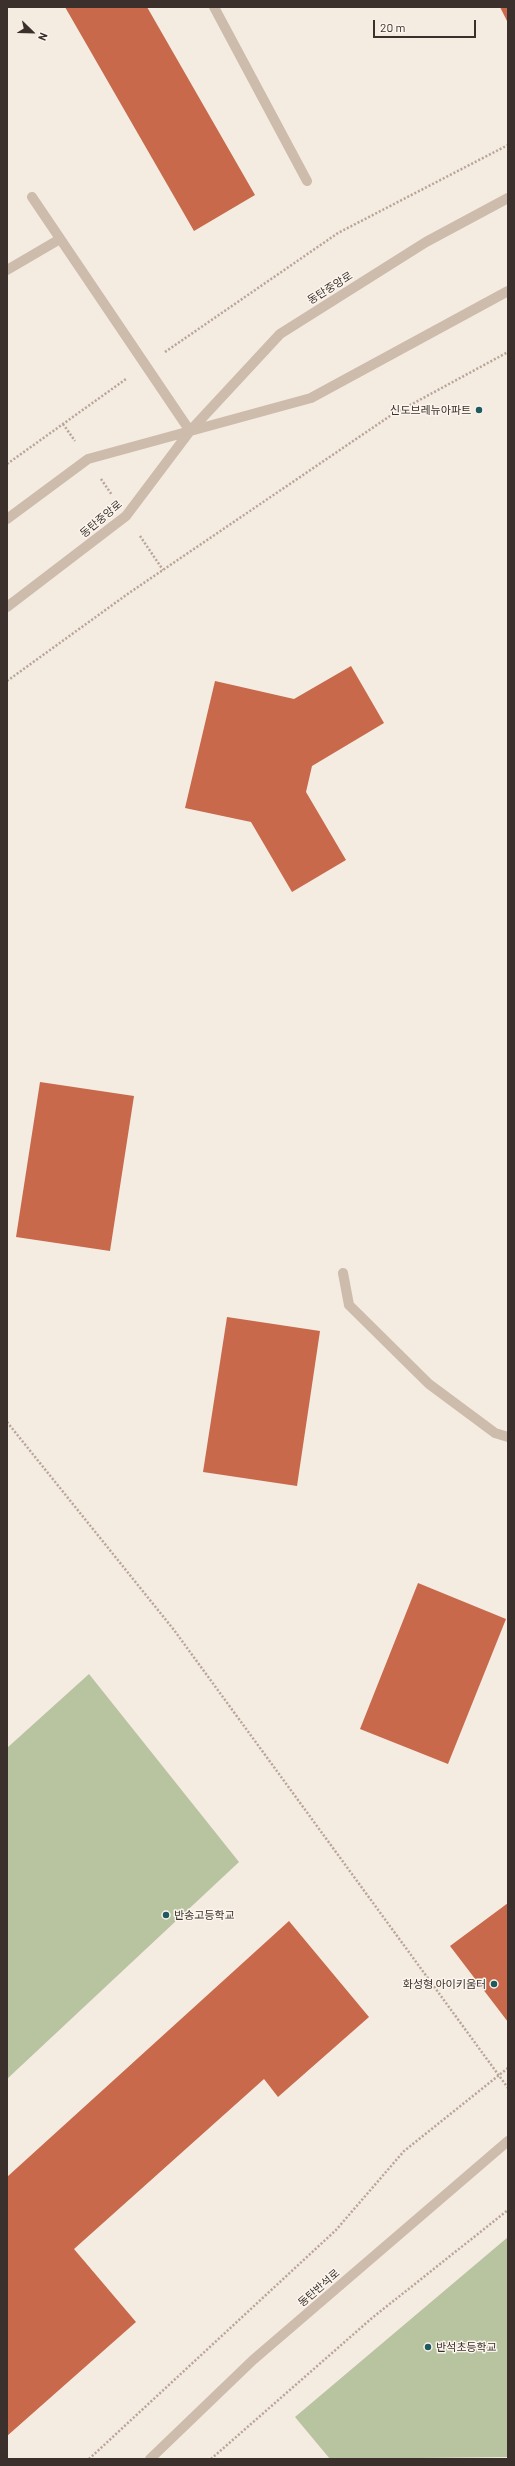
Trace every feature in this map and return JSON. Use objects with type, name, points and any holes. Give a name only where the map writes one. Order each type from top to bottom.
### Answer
[{"type":"street","points":[[214,7],[307,181]]},
{"type":"street","points":[[32,197],[190,431]]},
{"type":"street","name":"동탄중앙로","points":[[7,607],[126,516],[190,431],[280,334],[426,242],[508,198]]},
{"type":"street","points":[[7,270],[60,239]]},
{"type":"street","points":[[7,519],[88,459],[311,398],[508,292]]},
{"type":"street","points":[[343,1273],[349,1305],[424,1379],[495,1433],[508,1437]]},
{"type":"street","name":"동탄반석로","points":[[150,2459],[254,2360],[508,2141]]},
{"type":"path","points":[[7,464],[145,365],[338,233],[508,145]]},
{"type":"path","points":[[7,681],[135,589],[390,416],[508,352]]},
{"type":"path","points":[[7,1422],[174,1630],[508,2088]]},
{"type":"path","points":[[89,2459],[336,2230],[404,2151],[508,2068]]},
{"type":"path","points":[[211,2459],[372,2318],[508,2210]]},
{"type":"green space","points":[[89,1674],[239,1862],[7,2079],[7,1748]]},
{"type":"green space","name":"반석초등학교","points":[[508,2237],[508,2457],[330,2459],[295,2417]]},
{"type":"building","points":[[65,7],[147,7],[255,195],[194,231]]},
{"type":"building","points":[[500,7],[508,7],[508,23]]},
{"type":"building","points":[[351,666],[384,723],[312,766],[306,792],[346,860],[292,892],[251,822],[185,808],[215,681],[294,699]]},
{"type":"building","points":[[40,1082],[134,1096],[110,1251],[16,1237]]},
{"type":"building","points":[[227,1317],[320,1331],[297,1486],[203,1472]]},
{"type":"building","points":[[418,1583],[506,1619],[448,1764],[360,1729]]},
{"type":"building","name":"화성형 아이키움터","points":[[508,1903],[508,2022],[450,1946]]},
{"type":"building","points":[[289,1921],[369,2017],[278,2097],[264,2079],[74,2249],[136,2322],[7,2436],[7,2177]]},
{"type":"place","name":"신도브레뉴아파트","points":[[479,410]]},
{"type":"place","name":"반송고등학교","points":[[166,1915]]},
{"type":"place","name":"화성형 아이키움터","points":[[494,1984]]},
{"type":"place","name":"반석초등학교","points":[[428,2347]]}]
